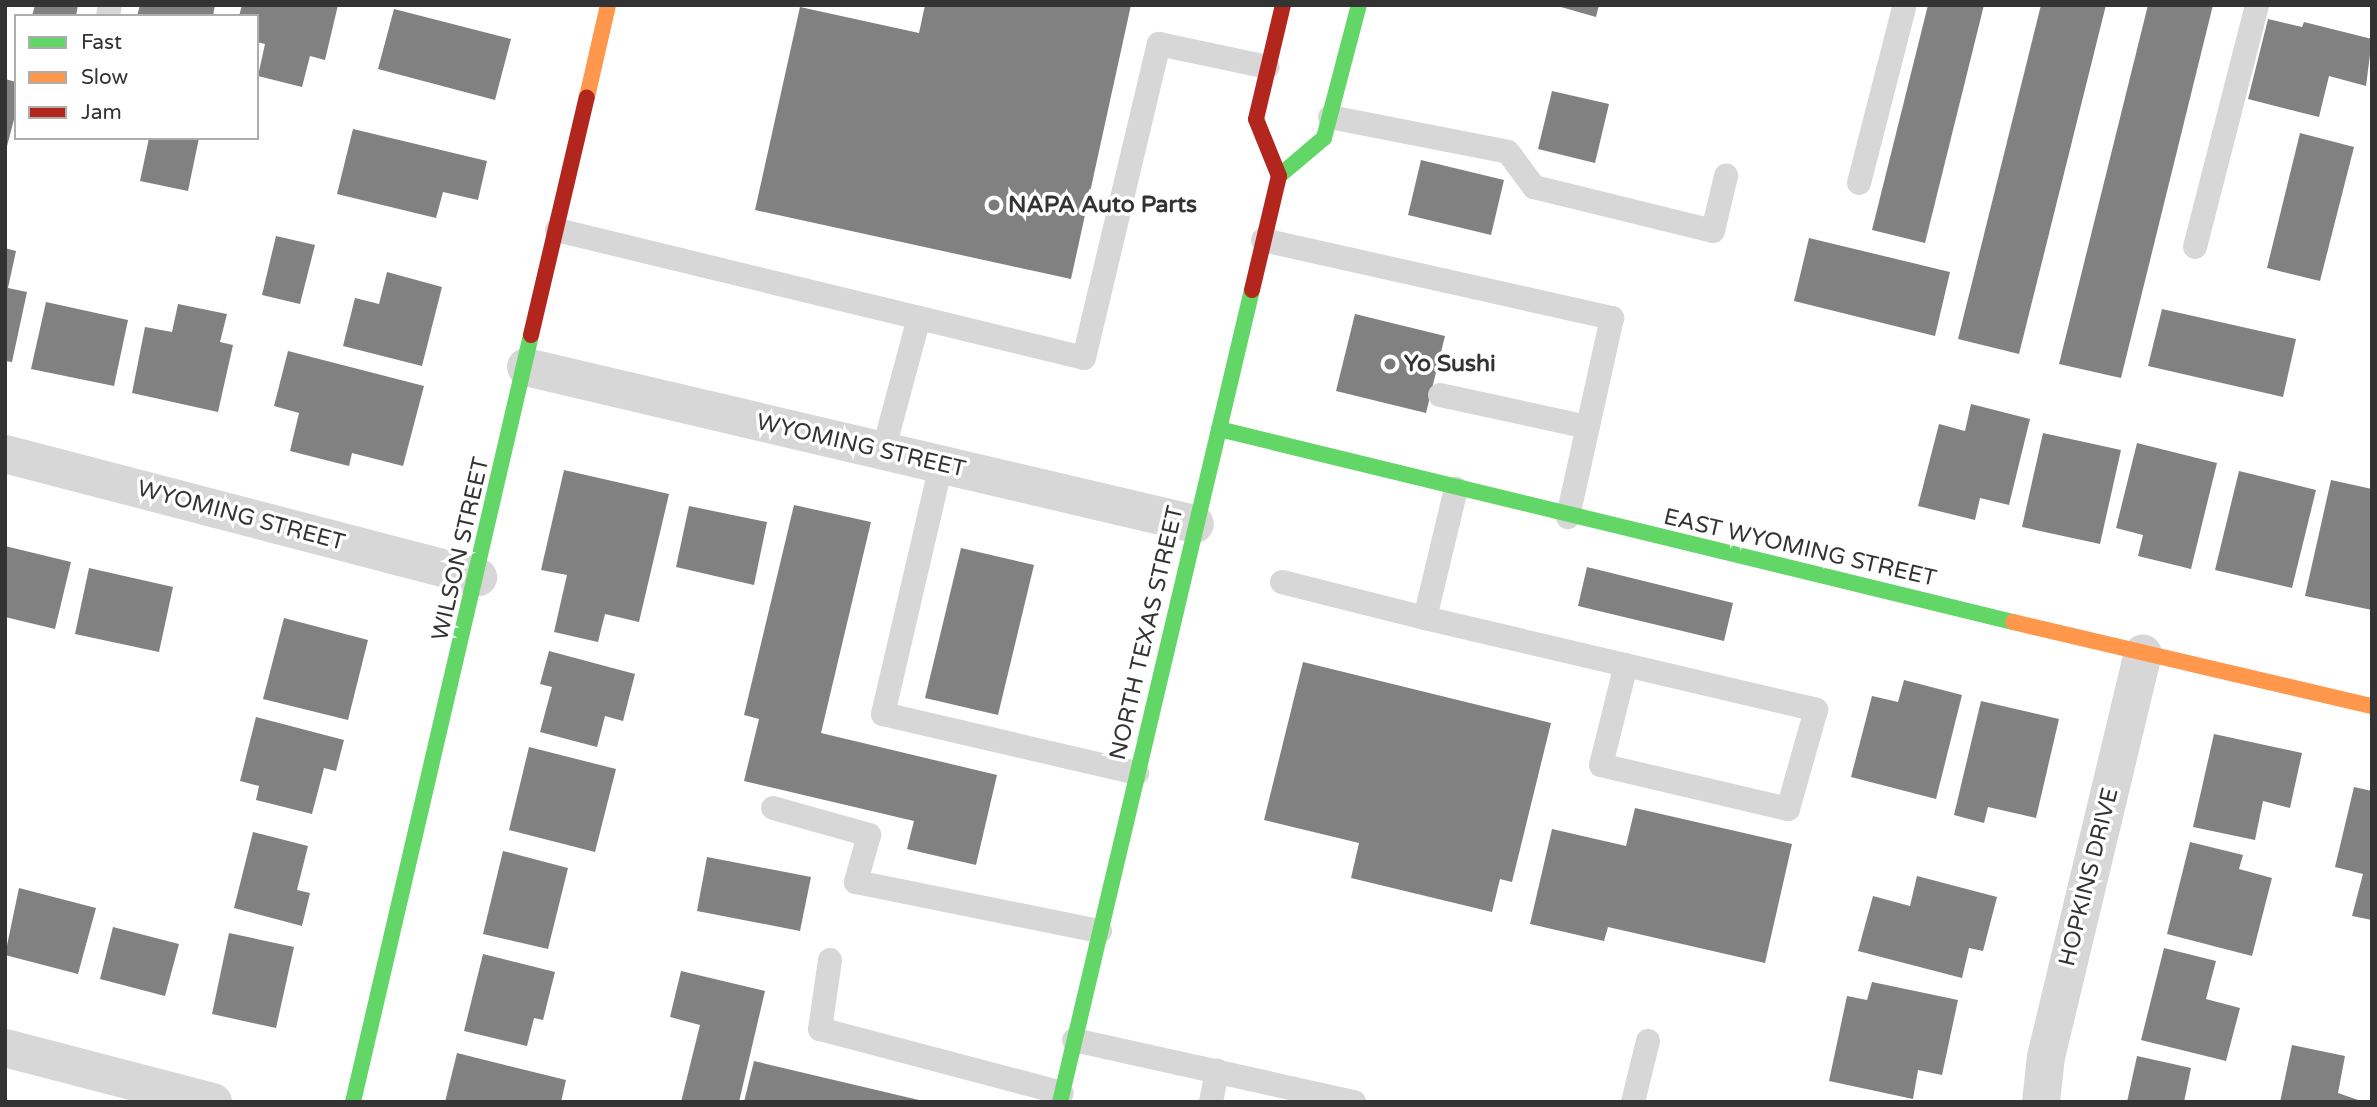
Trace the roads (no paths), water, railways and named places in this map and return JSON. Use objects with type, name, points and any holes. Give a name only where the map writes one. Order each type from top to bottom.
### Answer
[{"type":"street","name":"WILSON STREET","points":[[353,1102],[478,577],[608,5]]},
{"type":"street","points":[[1283,5],[1256,119],[1279,176],[1324,138],[1359,5]]},
{"type":"street","name":"NORTH TEXAS STREET","points":[[1061,1098],[1279,176]]},
{"type":"street","name":"WYOMING STREET","points":[[526,367],[1195,524]]},
{"type":"street","name":"EAST WYOMING STREET","points":[[1219,429],[1568,517],[2372,705]]},
{"type":"street","name":"WYOMING STREET","points":[[5,454],[478,577]]},
{"type":"street","name":"HOPKINS DRIVE","points":[[2041,1102],[2046,1057],[2143,653]]},
{"type":"street","points":[[5,1048],[213,1102]]},
{"type":"lane","points":[[2195,247],[2257,5]]},
{"type":"lane","points":[[1859,183],[1900,6]]},
{"type":"lane","points":[[557,230],[1084,358],[1159,44],[1268,67]]},
{"type":"lane","points":[[1330,117],[1508,152],[1534,187],[1713,231],[1726,176]]},
{"type":"lane","points":[[1264,240],[1612,318],[1568,517]]},
{"type":"lane","points":[[883,452],[919,318]]},
{"type":"lane","points":[[1440,395],[1588,427]]},
{"type":"lane","points":[[941,465],[883,714],[1137,773]]},
{"type":"lane","points":[[1425,618],[1456,489]]},
{"type":"lane","points":[[1282,582],[1816,710],[1788,809],[1601,765],[1626,666]]},
{"type":"lane","points":[[772,808],[869,835],[856,882],[1100,931]]},
{"type":"lane","points":[[830,960],[820,1029],[1061,1098]]},
{"type":"lane","points":[[1074,1040],[1354,1102]]},
{"type":"lane","points":[[1633,1102],[1648,1041]]},
{"type":"lane","points":[[1211,1102],[1217,1071]]},
{"type":"place","name":"NAPA Auto Parts","points":[[994,205]]},
{"type":"place","name":"Yo Sushi","points":[[1390,364]]}]
